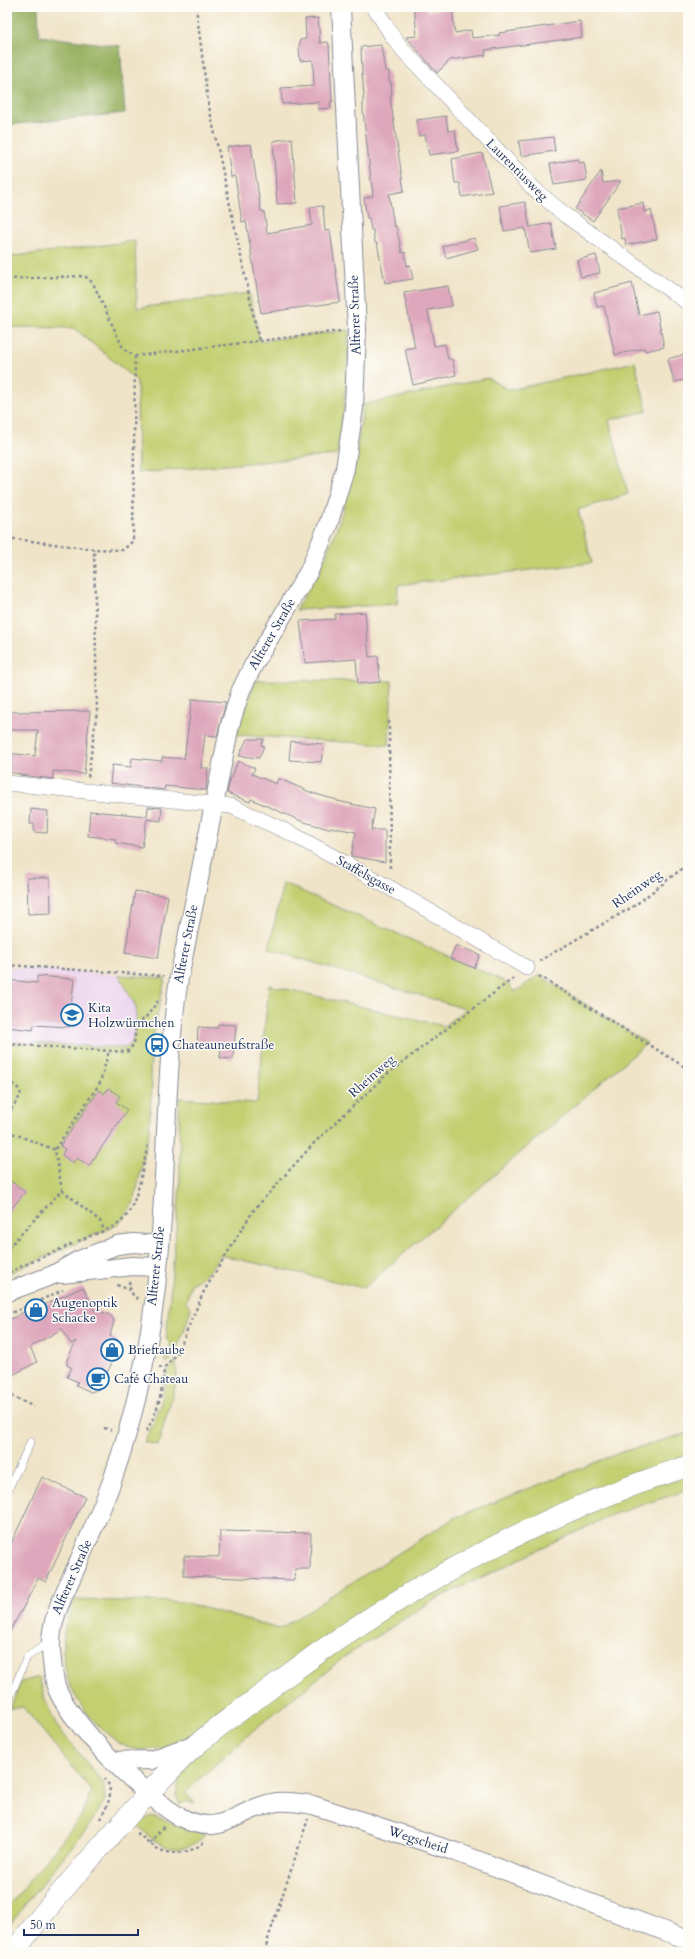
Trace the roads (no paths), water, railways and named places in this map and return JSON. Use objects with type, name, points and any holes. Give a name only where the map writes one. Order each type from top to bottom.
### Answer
[{"type":"main road","points":[[14,1952],[66,1886],[123,1821],[200,1742],[333,1642],[396,1600],[454,1566],[560,1514],[627,1487],[688,1466]]},
{"type":"street","name":"Alfterer Straße","points":[[149,1794],[114,1761],[70,1713],[56,1686],[51,1641],[54,1619],[91,1535],[113,1477],[127,1432],[144,1365],[160,1245],[166,1108],[173,1014],[230,725],[241,690],[254,664],[309,571],[328,525],[345,469],[355,405],[357,329],[341,7]]},
{"type":"street","name":"Laurentiusweg","points":[[374,7],[393,38],[404,51],[534,188],[565,215],[688,303]]},
{"type":"street","name":"Staffelsgasse","points":[[7,783],[214,806],[231,806],[292,834],[390,888],[527,968]]},
{"type":"street","points":[[7,1292],[53,1274],[79,1260],[117,1245],[134,1243],[160,1245]]},
{"type":"street","points":[[53,1274],[132,1266],[158,1267]]},
{"type":"street","points":[[114,1761],[151,1760],[200,1742]]},
{"type":"street","name":"Wegscheid","points":[[149,1794],[175,1814],[186,1820],[202,1825],[223,1824],[256,1808],[275,1802],[294,1802],[313,1805],[456,1852],[688,1940]]},
{"type":"lane","points":[[7,1492],[31,1441]]},
{"type":"lane","points":[[7,1704],[27,1657],[51,1641]]},
{"type":"place","name":"Kita Holzwürmchen","points":[[72,1015]]},
{"type":"place","name":"Chateauneufstraße","points":[[157,1045]]},
{"type":"place","name":"Augenoptik Schacke","points":[[36,1310]]},
{"type":"place","name":"Brieftaube","points":[[112,1350]]},
{"type":"place","name":"Café Chateau","points":[[98,1379]]}]
